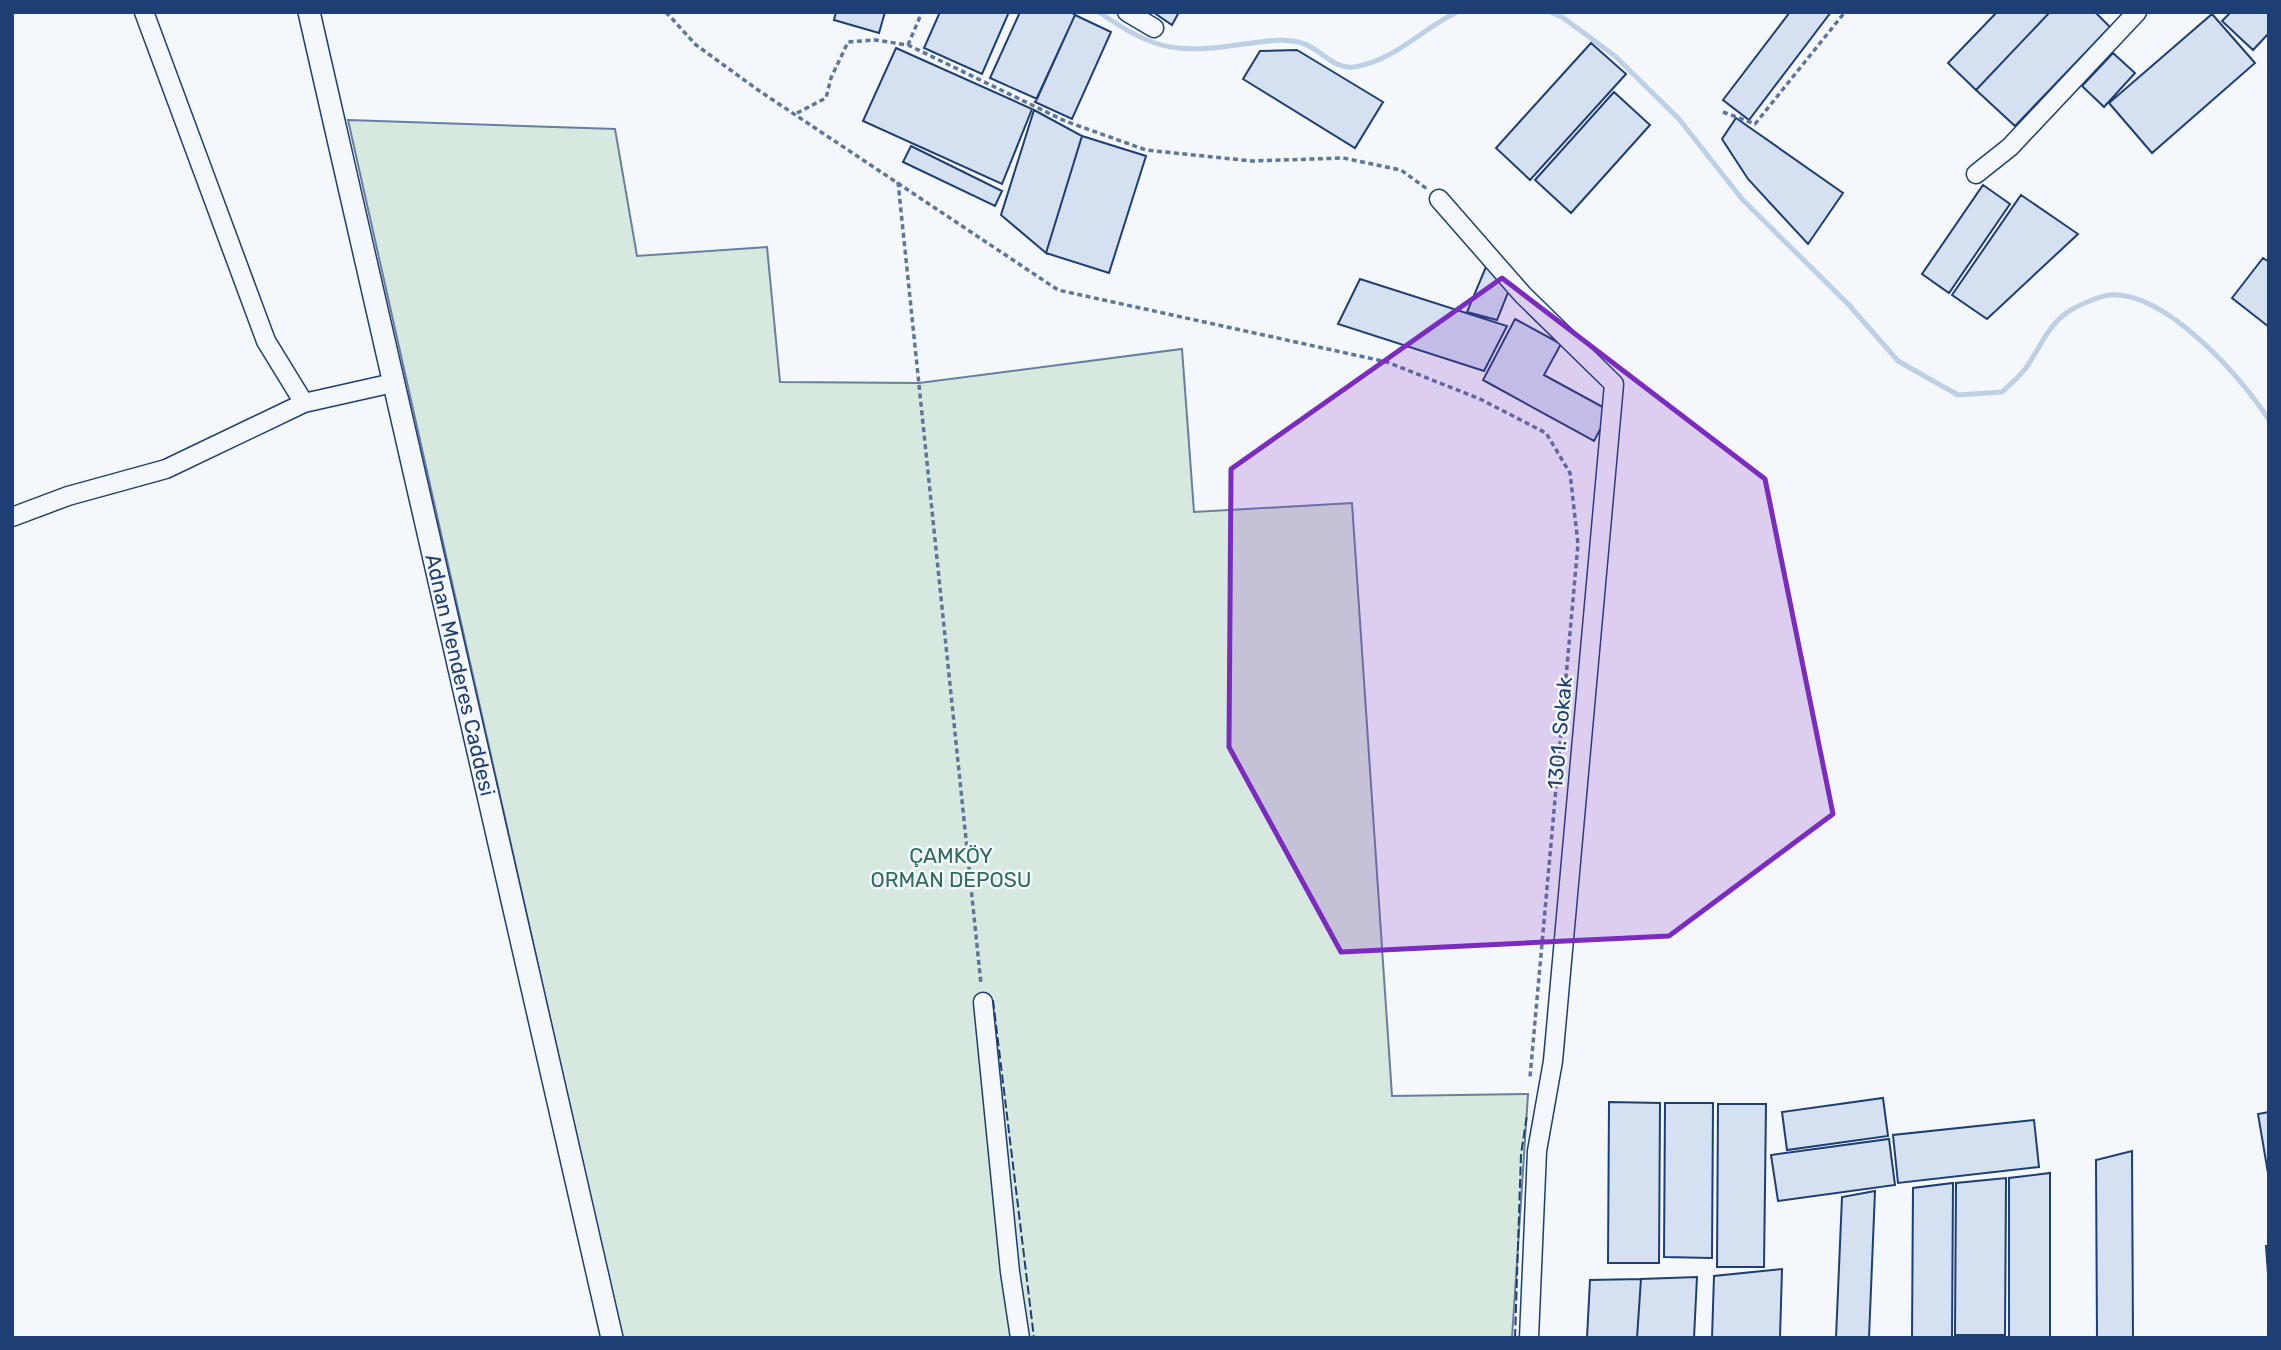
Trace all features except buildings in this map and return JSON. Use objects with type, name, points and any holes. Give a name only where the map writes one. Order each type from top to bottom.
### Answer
[{"type":"street","points":[[144,12],[266,341],[304,403]]},
{"type":"street","name":"Adnan Menderes Caddesi","points":[[309,12],[612,1338]]},
{"type":"street","points":[[1127,12],[1154,28]]},
{"type":"street","points":[[1976,174],[2010,147],[2137,12]]},
{"type":"street","name":"1301. Sokak","points":[[1439,199],[1523,295],[1614,384],[1554,1048],[1538,1151],[1529,1338]]},
{"type":"street","points":[[12,517],[68,496],[166,469],[304,403],[393,383]]},
{"type":"street","points":[[983,1002],[1010,1272],[1020,1338]]},
{"type":"path","points":[[666,12],[696,45],[758,90],[1058,290],[1387,362],[1480,399],[1546,433],[1570,473],[1578,544],[1530,1080]]},
{"type":"path","points":[[908,45],[922,12]]},
{"type":"path","points":[[1723,111],[1755,124],[1845,12]]},
{"type":"path","points":[[796,113],[826,98],[831,78],[848,42],[875,40],[908,45],[1065,121],[1146,150],[1252,161],[1343,159],[1401,170],[1439,199]]},
{"type":"path","points":[[898,182],[983,1002]]},
{"type":"highlighted area","points":[[1502,278],[1765,479],[1833,814],[1669,936],[1341,952],[1229,747],[1231,469]]},
{"type":"green space","name":"ÇAMKÖY ORMAN DEPOSU","points":[[348,120],[615,129],[637,256],[767,247],[780,382],[919,383],[1182,349],[1194,512],[1352,503],[1392,1096],[1528,1094],[1512,1338],[622,1338]]},
{"type":"waterway","points":[[1099,12],[1136,35],[1167,46],[1201,49],[1288,40],[1309,46],[1346,67],[1368,64],[1382,58],[1457,12]]},
{"type":"waterway","points":[[1550,12],[1562,17],[1615,56],[1679,119],[1742,199],[1849,305],[1898,361],[1958,395],[2002,392],[2025,369],[2049,332],[2065,314],[2105,296],[2132,297],[2177,321],[2200,340],[2240,382],[2269,420]]},
{"type":"fence","points":[[993,1000],[1034,1338]]},
{"type":"fence","points":[[1515,1338],[1521,1154],[1527,1115]]}]
